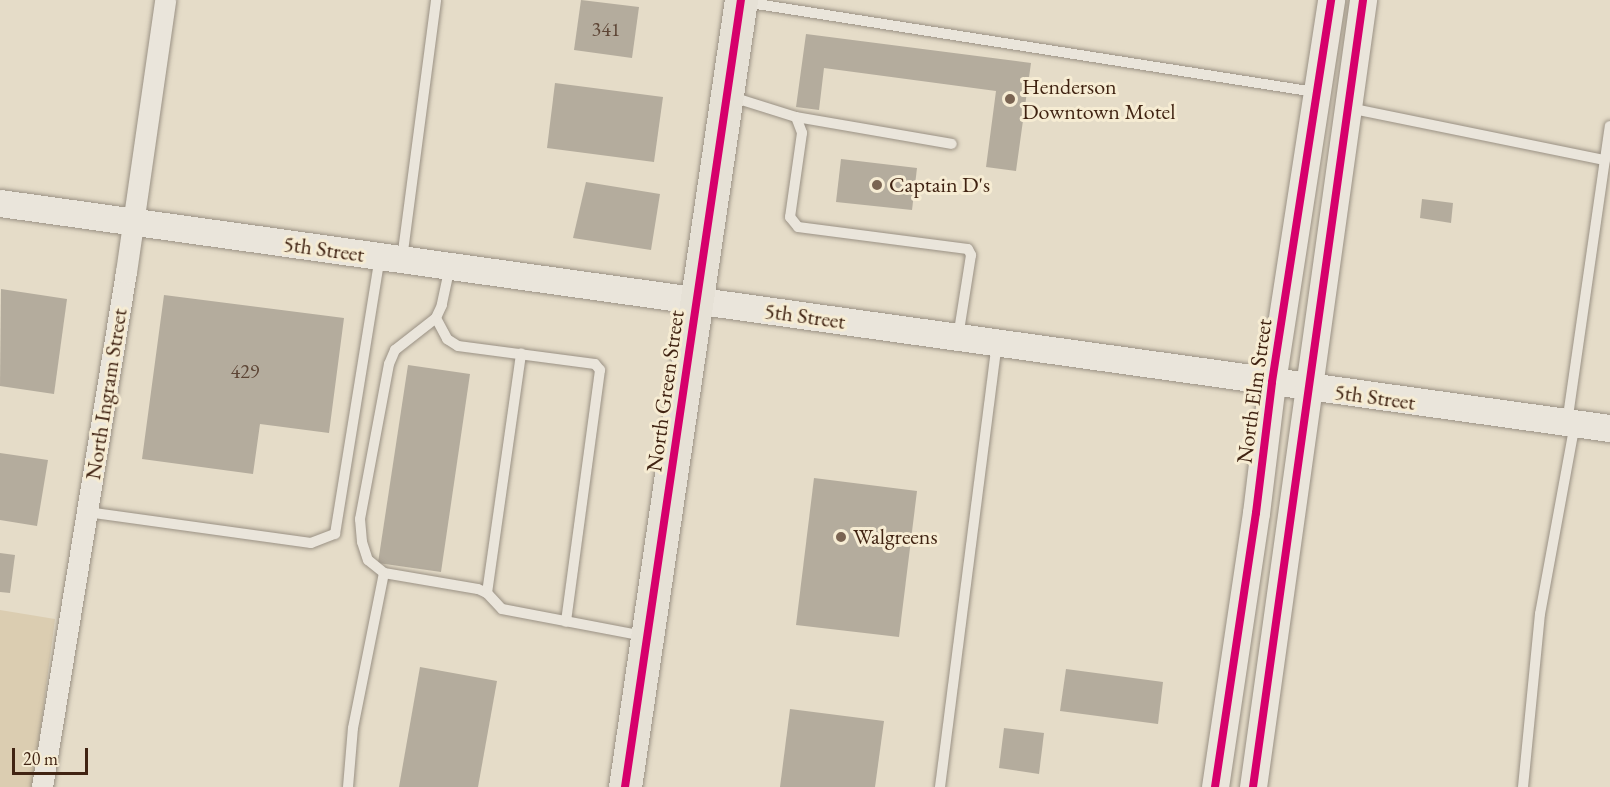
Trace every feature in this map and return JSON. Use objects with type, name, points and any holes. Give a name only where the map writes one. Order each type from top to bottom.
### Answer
[{"type":"main road","name":"North Green Street","points":[[625,787],[741,1]]},
{"type":"street","name":"North Ingram Street","points":[[42,787],[87,512],[165,0]]},
{"type":"street","name":"North Elm Street","points":[[1215,787],[1256,513],[1272,382],[1331,0]]},
{"type":"street","points":[[1253,787],[1364,0]]},
{"type":"street","name":"5th Street","points":[[0,203],[1610,428]]},
{"type":"lane","points":[[87,512],[311,543],[335,534],[391,258],[436,0]]},
{"type":"lane","points":[[741,1],[1316,93]]},
{"type":"lane","points":[[726,95],[796,117],[952,144]]},
{"type":"lane","points":[[1349,108],[1605,160]]},
{"type":"lane","points":[[796,117],[802,133],[790,218],[798,227],[968,249],[971,255],[958,337]]},
{"type":"lane","points":[[1523,787],[1540,614],[1571,423],[1610,126]]},
{"type":"lane","points":[[450,266],[442,305],[436,318],[395,350],[389,364],[360,519],[362,542],[368,560],[384,573],[478,589],[487,593],[502,609],[647,637]]},
{"type":"lane","points":[[436,318],[447,339],[458,346],[595,364],[600,370],[601,378],[566,622]]},
{"type":"lane","points":[[940,787],[997,343]]},
{"type":"lane","points":[[487,593],[521,353]]},
{"type":"lane","points":[[348,787],[353,728],[384,573]]},
{"type":"shaded area","points":[[0,610],[55,619],[33,787],[0,787]]},
{"type":"building","points":[[581,0],[639,7],[632,58],[574,50]]},
{"type":"building","name":"Henderson Downtown Motel","points":[[806,34],[1031,63],[1016,171],[986,167],[996,91],[824,68],[819,110],[796,107]]},
{"type":"building","points":[[555,83],[663,97],[654,162],[547,148]]},
{"type":"building","name":"Captain D's","points":[[841,159],[917,168],[912,210],[836,202]]},
{"type":"building","points":[[586,182],[660,194],[651,250],[573,238]]},
{"type":"building","points":[[1422,199],[1453,203],[1451,223],[1420,218]]},
{"type":"building","points":[[1,289],[67,299],[54,394],[0,386]]},
{"type":"building","points":[[164,295],[344,318],[329,433],[260,424],[253,474],[142,459]]},
{"type":"building","points":[[408,365],[470,374],[441,572],[378,563]]},
{"type":"building","points":[[0,453],[48,460],[37,526],[0,520]]},
{"type":"building","points":[[814,478],[917,491],[899,637],[796,625]]},
{"type":"building","points":[[0,553],[15,555],[10,593],[0,592]]},
{"type":"building","points":[[420,667],[497,681],[478,787],[399,787]]},
{"type":"building","points":[[1066,669],[1163,682],[1158,724],[1060,711]]},
{"type":"building","points":[[790,709],[884,721],[875,787],[780,787]]},
{"type":"building","points":[[1004,728],[1044,733],[1039,774],[999,768]]},
{"type":"cycle path","points":[[625,787],[741,0]]},
{"type":"cycle path","points":[[1215,787],[1256,513],[1272,382],[1331,0]]},
{"type":"cycle path","points":[[1253,787],[1363,0]]},
{"type":"place","name":"Henderson Downtown Motel","points":[[1010,99]]},
{"type":"place","name":"Captain D's","points":[[877,185]]},
{"type":"place","name":"Walgreens","points":[[841,537]]}]
